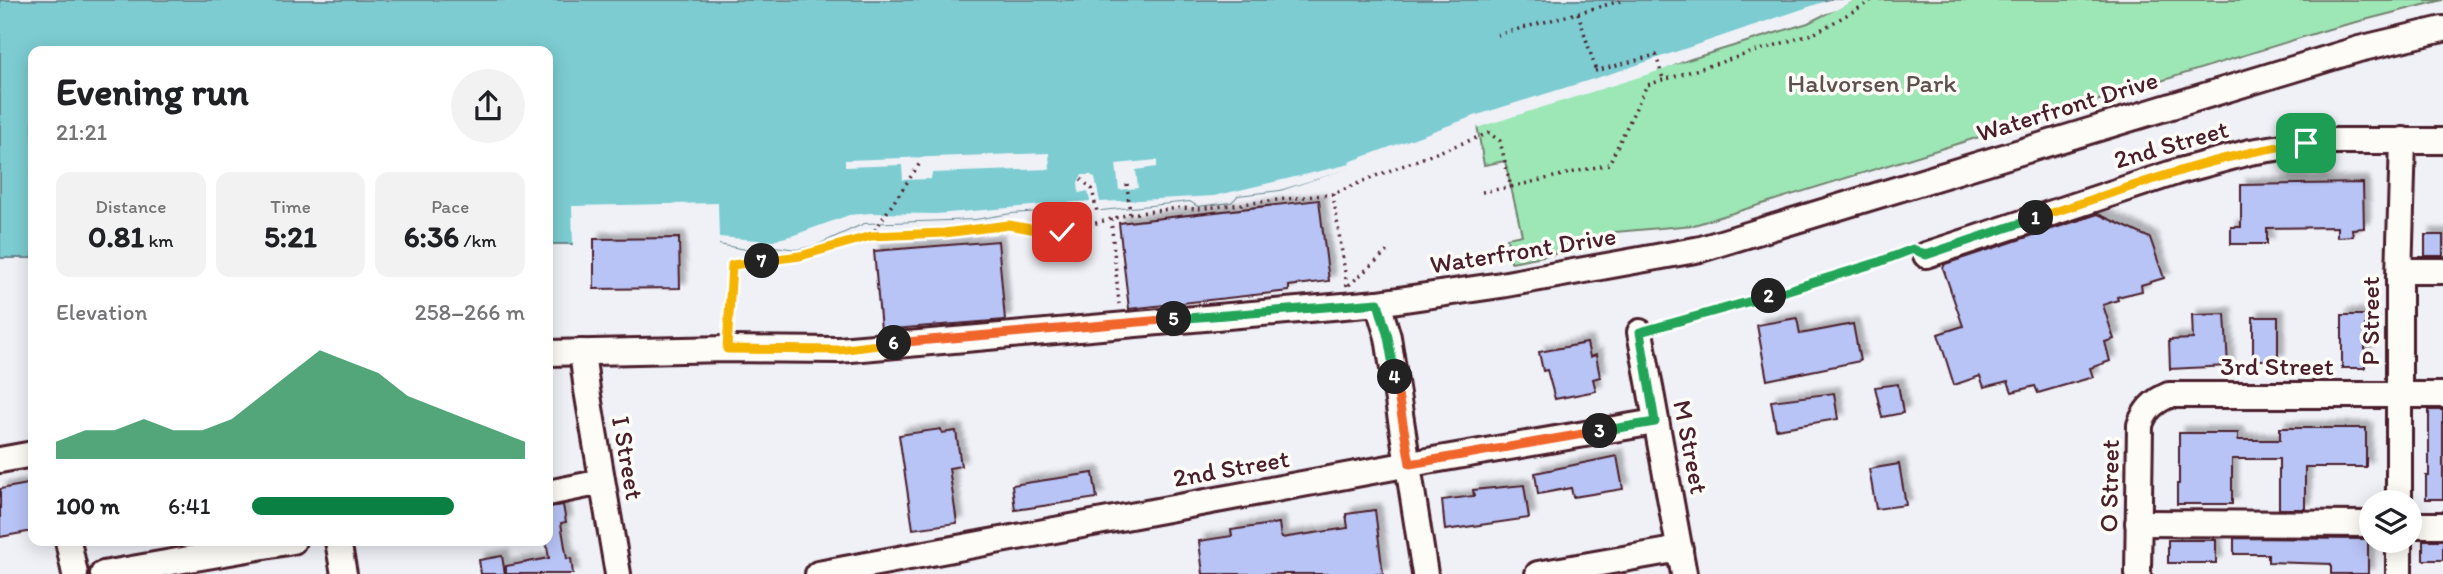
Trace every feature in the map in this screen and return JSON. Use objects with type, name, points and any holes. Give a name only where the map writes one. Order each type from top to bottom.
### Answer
[{"type":"street","name":"Waterfront Drive","points":[[553,353],[727,349],[839,350],[1378,303],[1501,285],[1701,249],[2346,53],[2443,29]]},
{"type":"street","name":"2nd Street","points":[[1926,255],[2176,172],[2250,152],[2322,141],[2443,141]]},
{"type":"street","name":"P Street","points":[[2399,490],[2403,141]]},
{"type":"street","points":[[2400,271],[2443,271]]},
{"type":"street","points":[[1378,303],[1388,337],[1410,464],[1425,574]]},
{"type":"street","name":"M Street","points":[[1640,332],[1684,574]]},
{"type":"street","name":"I Street","points":[[582,352],[618,574]]},
{"type":"street","name":"3rd Street","points":[[2154,402],[2169,396],[2443,395]]},
{"type":"street","name":"O Street","points":[[2138,574],[2140,425],[2154,402]]},
{"type":"street","name":"2nd Street","points":[[818,574],[891,567],[1410,464],[1655,422]]},
{"type":"street","points":[[0,460],[28,455]]},
{"type":"street","points":[[553,491],[602,482]]},
{"type":"street","points":[[2138,523],[2359,524]]},
{"type":"street","points":[[2422,525],[2443,525]]},
{"type":"street","points":[[69,546],[75,574]]},
{"type":"street","points":[[103,574],[264,546]]},
{"type":"street","points":[[339,546],[344,574]]},
{"type":"street","points":[[1538,574],[1680,549]]},
{"type":"street","points":[[2399,553],[2399,574]]},
{"type":"path","points":[[1497,34],[1624,0]]},
{"type":"path","points":[[1482,192],[1609,164],[1647,85],[1815,33],[1872,0]]},
{"type":"path","points":[[1578,13],[1595,71]]},
{"type":"path","points":[[1595,71],[1656,55],[1663,79]]},
{"type":"path","points":[[1595,71],[1605,69]]},
{"type":"path","points":[[727,349],[732,265],[800,256],[871,236],[944,233],[1009,225],[1062,232],[1130,214],[1333,194],[1378,174],[1489,133],[1500,141],[1511,187]]},
{"type":"path","points":[[871,236],[920,163]]},
{"type":"path","points":[[1080,179],[1092,189],[1097,212]]},
{"type":"path","points":[[1127,184],[1130,214]]},
{"type":"path","points":[[1333,194],[1347,286],[1391,248]]},
{"type":"path","points":[[1111,219],[1120,313]]},
{"type":"path","points":[[1640,332],[1806,285],[1913,249],[1926,255]]},
{"type":"green space","name":"Halvorsen Park","points":[[1853,0],[2443,0],[2329,29],[1694,225],[1615,232],[1554,254],[1511,262],[1507,238],[1522,235],[1505,161],[1484,165],[1477,125],[1808,23]]},
{"type":"water","points":[[0,0],[1852,0],[1280,190],[1238,195],[1231,202],[1198,206],[1190,201],[1101,210],[1086,208],[1011,213],[975,219],[864,223],[816,245],[797,249],[775,246],[746,249],[719,244],[553,244],[553,46],[28,46],[28,258],[0,258]]},
{"type":"pier","points":[[1829,0],[1855,0],[1836,10],[1692,57],[1665,69],[1473,129],[1353,171],[1351,168],[1280,190],[1238,195],[1231,202],[1198,206],[1190,201],[1101,210],[1099,213],[1086,208],[1011,213],[975,219],[864,223],[816,245],[797,249],[775,246],[746,249],[719,244],[719,247],[573,247],[572,206],[718,203],[719,237],[770,241],[849,215],[936,214],[1090,201],[1088,191],[1079,193],[1078,182],[1082,175],[1095,178],[1100,202],[1214,196],[1350,164],[1349,162],[1477,115],[1622,70]]},
{"type":"pier","points":[[1049,153],[1050,169],[932,173],[931,179],[903,180],[902,165],[845,167],[845,160]]},
{"type":"pier","points":[[1157,160],[1157,167],[1136,170],[1138,188],[1119,190],[1116,164]]},
{"type":"building","points":[[2363,183],[2364,228],[2352,229],[2353,236],[2337,237],[2337,227],[2267,228],[2267,244],[2231,244],[2231,227],[2241,227],[2241,185]]},
{"type":"building","points":[[1319,200],[1329,281],[1289,286],[1289,291],[1129,309],[1119,223]]},
{"type":"building","points":[[2098,214],[2150,238],[2164,278],[2141,285],[2142,291],[2117,297],[2118,300],[2103,305],[2114,339],[2105,342],[2110,361],[2090,368],[2093,377],[2038,393],[2035,386],[2012,392],[2008,381],[1984,387],[1980,376],[1954,385],[1938,334],[1963,326],[1943,268],[1945,264]]},
{"type":"building","points":[[2425,235],[2443,235],[2443,256],[2425,256]]},
{"type":"building","points":[[679,238],[680,288],[594,289],[594,239]]},
{"type":"building","points":[[998,241],[1005,320],[881,330],[874,251]]},
{"type":"building","points":[[2225,314],[2228,366],[2170,369],[2169,340],[2193,339],[2192,315]]},
{"type":"building","points":[[2342,315],[2365,315],[2365,368],[2342,368]]},
{"type":"building","points":[[2253,317],[2278,317],[2278,360],[2253,360]]},
{"type":"building","points":[[1797,318],[1800,334],[1853,324],[1860,361],[1767,380],[1757,325]]},
{"type":"building","points":[[1587,343],[1590,357],[1596,355],[1600,377],[1593,379],[1596,391],[1555,399],[1547,370],[1543,371],[1539,352]]},
{"type":"building","points":[[1898,384],[1903,413],[1882,417],[1875,387]]},
{"type":"building","points":[[1834,393],[1838,419],[1776,429],[1771,401]]},
{"type":"building","points":[[2429,410],[2443,410],[2443,499],[2426,499],[2426,476],[2429,476]]},
{"type":"building","points":[[2280,428],[2366,428],[2366,467],[2305,467],[2305,509],[2279,509],[2279,459],[2232,459],[2232,504],[2177,504],[2179,433],[2238,433],[2238,440],[2280,440]]},
{"type":"building","points":[[941,429],[942,433],[956,431],[961,466],[949,468],[957,523],[913,529],[899,435]]},
{"type":"building","points":[[1617,456],[1623,489],[1573,497],[1571,488],[1538,494],[1535,473]]},
{"type":"building","points":[[1899,464],[1906,505],[1876,509],[1869,469]]},
{"type":"building","points":[[1093,473],[1097,498],[1015,510],[1012,485]]},
{"type":"building","points":[[28,484],[28,532],[0,537],[0,489]]},
{"type":"building","points":[[1524,485],[1529,518],[1445,530],[1442,500],[1474,496],[1473,490]]},
{"type":"building","points":[[563,505],[566,522],[561,523],[567,559],[571,558],[573,574],[506,574],[506,566],[549,558],[547,546],[553,546],[553,506]]},
{"type":"building","points":[[1375,510],[1383,574],[1203,574],[1199,541],[1232,536],[1231,530],[1279,523],[1281,538],[1348,528],[1346,514]]},
{"type":"building","points":[[2234,538],[2359,539],[2359,553],[2368,553],[2368,574],[2331,574],[2331,564],[2268,562],[2268,554],[2234,554]]},
{"type":"building","points":[[2168,540],[2216,540],[2216,563],[2168,563]]},
{"type":"building","points":[[2423,540],[2443,540],[2443,560],[2423,560]]},
{"type":"building","points":[[502,556],[505,574],[481,574],[479,560]]},
{"type":"route","points":[[1062,232],[1009,225],[944,233],[871,236],[800,256],[732,265],[727,349],[839,350],[1378,303],[1388,337],[1410,464],[1655,422],[1640,332],[1806,285],[1913,249],[1926,255],[2176,172],[2250,152],[2306,143]]}]
